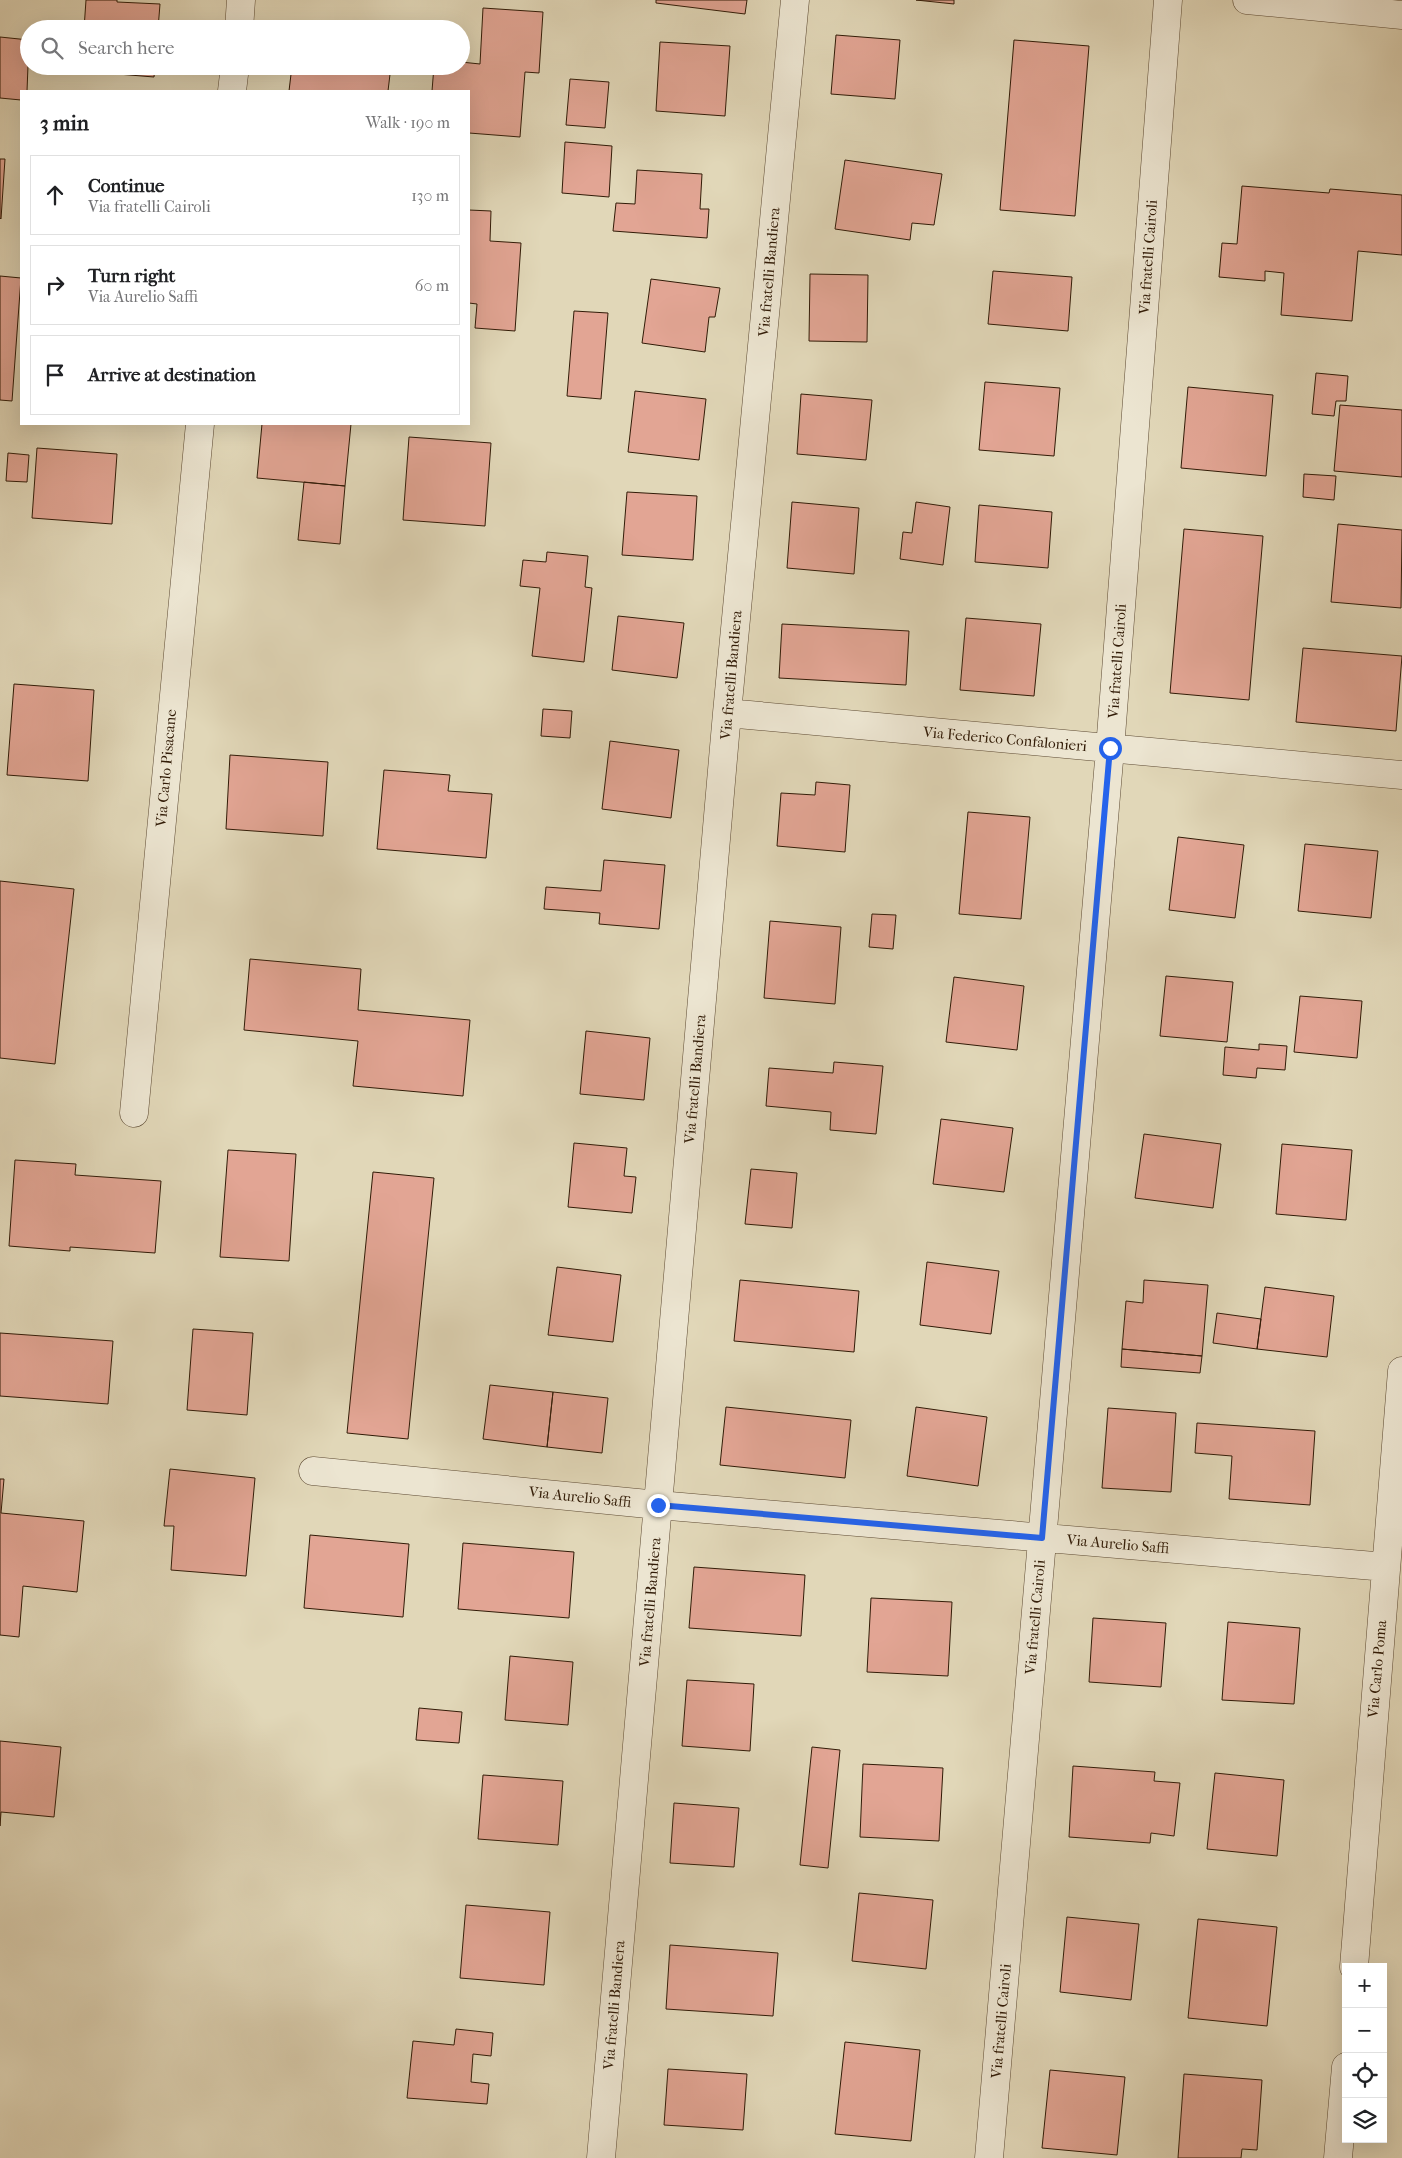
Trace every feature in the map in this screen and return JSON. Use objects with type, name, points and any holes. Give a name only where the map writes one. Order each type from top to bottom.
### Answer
[{"type":"street","points":[[239,20],[241,0]]},
{"type":"street","name":"Via fratelli Bandiera","points":[[601,2158],[727,713],[795,0]]},
{"type":"street","name":"Via fratelli Cairoli","points":[[990,2158],[1110,748],[1168,0]]},
{"type":"street","points":[[1247,0],[1372,6],[1402,15]]},
{"type":"street","points":[[232,90],[234,75]]},
{"type":"street","name":"Via Carlo Pisacane","points":[[134,1113],[200,425]]},
{"type":"street","name":"Via Federico Confalonieri","points":[[727,713],[1402,775]]},
{"type":"street","name":"Via Carlo Poma","points":[[1354,1963],[1402,1371]]},
{"type":"street","name":"Via Aurelio Saffi","points":[[313,1472],[658,1505],[1386,1567]]},
{"type":"street","points":[[1338,2158],[1343,2098]]},
{"type":"building","points":[[86,0],[117,0],[117,2],[160,4],[159,20],[85,20]]},
{"type":"building","points":[[656,0],[747,0],[745,14],[656,3]]},
{"type":"building","points":[[916,0],[954,0],[954,4]]},
{"type":"building","points":[[483,8],[543,12],[539,73],[525,72],[520,137],[470,133],[470,90],[432,90],[433,75],[470,75],[470,63],[480,64]]},
{"type":"building","points":[[836,35],[900,40],[895,99],[831,94]]},
{"type":"building","points":[[0,37],[20,39],[20,75],[28,75],[27,90],[20,90],[20,100],[0,98]]},
{"type":"building","points":[[1014,40],[1089,46],[1075,216],[1000,210]]},
{"type":"building","points":[[660,42],[730,46],[725,116],[656,111]]},
{"type":"building","points":[[130,75],[154,75],[154,77]]},
{"type":"building","points":[[291,75],[390,75],[388,90],[289,90]]},
{"type":"building","points":[[570,79],[609,82],[605,128],[566,125]]},
{"type":"building","points":[[565,142],[612,146],[609,197],[562,193]]},
{"type":"building","points":[[0,159],[5,159],[1,219],[0,218]]},
{"type":"building","points":[[845,160],[942,174],[934,225],[912,223],[910,240],[835,229]]},
{"type":"building","points":[[637,170],[702,174],[700,209],[709,209],[707,238],[613,231],[616,203],[635,204]]},
{"type":"building","points":[[1242,186],[1329,193],[1330,189],[1402,195],[1402,255],[1358,251],[1352,321],[1281,315],[1284,273],[1265,271],[1265,281],[1219,277],[1222,243],[1237,244]]},
{"type":"building","points":[[470,210],[491,211],[490,241],[521,243],[515,331],[475,328],[477,304],[470,303]]},
{"type":"building","points":[[993,271],[1072,277],[1068,331],[988,324]]},
{"type":"building","points":[[810,274],[868,275],[867,342],[809,341]]},
{"type":"building","points":[[0,276],[20,278],[20,292],[12,401],[0,400]]},
{"type":"building","points":[[651,279],[720,288],[715,317],[709,317],[705,352],[642,343]]},
{"type":"building","points":[[574,311],[608,313],[601,399],[567,396]]},
{"type":"building","points":[[1316,373],[1348,376],[1346,401],[1336,401],[1334,416],[1312,414]]},
{"type":"building","points":[[985,382],[1060,388],[1054,456],[979,450]]},
{"type":"building","points":[[1188,387],[1273,395],[1266,476],[1181,468]]},
{"type":"building","points":[[635,391],[706,399],[699,460],[628,452]]},
{"type":"building","points":[[801,394],[872,400],[866,460],[797,454]]},
{"type":"building","points":[[1340,405],[1402,410],[1402,477],[1334,471]]},
{"type":"building","points":[[262,425],[351,425],[345,486],[257,478]]},
{"type":"building","points":[[409,437],[491,443],[485,526],[403,520]]},
{"type":"building","points":[[37,448],[117,454],[112,524],[32,518]]},
{"type":"building","points":[[8,453],[29,455],[27,482],[6,481]]},
{"type":"building","points":[[1304,474],[1336,476],[1334,500],[1303,497]]},
{"type":"building","points":[[304,482],[345,486],[340,544],[298,540]]},
{"type":"building","points":[[627,492],[697,496],[693,560],[622,555]]},
{"type":"building","points":[[792,502],[859,508],[854,574],[787,568]]},
{"type":"building","points":[[916,502],[950,507],[943,565],[900,559],[903,532],[912,533]]},
{"type":"building","points":[[979,505],[1052,512],[1048,568],[975,562]]},
{"type":"building","points":[[1338,524],[1402,530],[1401,608],[1331,602]]},
{"type":"building","points":[[1184,529],[1263,536],[1249,700],[1170,693]]},
{"type":"building","points":[[547,552],[588,556],[585,587],[592,588],[584,662],[532,656],[540,588],[520,586],[523,560],[546,562]]},
{"type":"building","points":[[618,616],[684,623],[677,678],[612,670]]},
{"type":"building","points":[[966,618],[1041,624],[1034,696],[960,690]]},
{"type":"building","points":[[782,624],[909,631],[906,685],[779,678]]},
{"type":"building","points":[[1303,648],[1402,656],[1396,731],[1296,722]]},
{"type":"building","points":[[14,684],[94,690],[88,781],[7,775]]},
{"type":"building","points":[[543,709],[572,711],[570,738],[541,736]]},
{"type":"building","points":[[610,741],[679,750],[671,818],[602,809]]},
{"type":"building","points":[[230,755],[328,762],[323,836],[226,829]]},
{"type":"building","points":[[384,770],[450,775],[448,791],[492,794],[486,858],[377,849]]},
{"type":"building","points":[[816,782],[850,785],[845,852],[777,846],[781,793],[815,795]]},
{"type":"building","points":[[968,812],[1030,817],[1021,919],[959,914]]},
{"type":"building","points":[[1178,837],[1244,845],[1235,918],[1169,910]]},
{"type":"building","points":[[1305,844],[1378,851],[1371,918],[1298,911]]},
{"type":"building","points":[[604,860],[665,865],[659,929],[599,924],[600,913],[544,909],[546,887],[601,891]]},
{"type":"building","points":[[0,881],[74,889],[55,1064],[0,1058]]},
{"type":"building","points":[[872,914],[896,915],[893,949],[869,947]]},
{"type":"building","points":[[770,921],[841,927],[835,1004],[764,998]]},
{"type":"building","points":[[250,959],[361,969],[358,1010],[470,1020],[463,1096],[353,1086],[358,1041],[244,1030]]},
{"type":"building","points":[[1166,976],[1233,982],[1227,1042],[1160,1036]]},
{"type":"building","points":[[954,977],[1024,986],[1017,1050],[946,1042]]},
{"type":"building","points":[[1300,996],[1362,1001],[1357,1058],[1294,1052]]},
{"type":"building","points":[[586,1031],[650,1038],[644,1100],[580,1094]]},
{"type":"building","points":[[1259,1044],[1287,1046],[1285,1070],[1257,1068],[1256,1078],[1223,1075],[1225,1047],[1259,1050]]},
{"type":"building","points":[[834,1062],[883,1066],[876,1134],[830,1130],[831,1112],[766,1106],[769,1068],[833,1073]]},
{"type":"building","points":[[941,1119],[1013,1128],[1004,1192],[933,1184]]},
{"type":"building","points":[[1144,1134],[1221,1144],[1213,1208],[1135,1198]]},
{"type":"building","points":[[574,1143],[627,1148],[624,1176],[636,1177],[632,1213],[568,1207]]},
{"type":"building","points":[[1282,1144],[1352,1150],[1346,1220],[1276,1214]]},
{"type":"building","points":[[228,1150],[296,1154],[289,1261],[220,1257]]},
{"type":"building","points":[[15,1160],[76,1164],[75,1175],[161,1181],[155,1253],[70,1247],[70,1251],[9,1246]]},
{"type":"building","points":[[751,1169],[797,1173],[792,1228],[745,1224]]},
{"type":"building","points":[[373,1172],[434,1178],[408,1439],[347,1433]]},
{"type":"building","points":[[927,1262],[999,1271],[991,1334],[920,1325]]},
{"type":"building","points":[[557,1267],[621,1275],[613,1342],[548,1335]]},
{"type":"building","points":[[740,1280],[859,1291],[854,1352],[734,1341]]},
{"type":"building","points":[[1144,1280],[1208,1285],[1202,1356],[1122,1349],[1126,1301],[1143,1303]]},
{"type":"building","points":[[1265,1287],[1334,1296],[1327,1357],[1257,1349]]},
{"type":"building","points":[[1217,1313],[1261,1319],[1257,1349],[1213,1343]]},
{"type":"building","points":[[193,1329],[253,1333],[247,1415],[187,1410]]},
{"type":"building","points":[[0,1333],[113,1341],[108,1404],[0,1396]]},
{"type":"building","points":[[1122,1349],[1202,1356],[1200,1373],[1121,1367]]},
{"type":"building","points":[[490,1385],[553,1392],[547,1447],[483,1439]]},
{"type":"building","points":[[553,1392],[608,1398],[602,1453],[547,1447]]},
{"type":"building","points":[[726,1407],[851,1420],[845,1478],[720,1465]]},
{"type":"building","points":[[916,1407],[987,1417],[978,1486],[907,1476]]},
{"type":"building","points":[[1108,1408],[1176,1413],[1171,1492],[1102,1488]]},
{"type":"building","points":[[1197,1423],[1315,1431],[1310,1505],[1229,1499],[1232,1456],[1195,1453]]},
{"type":"building","points":[[170,1469],[255,1478],[246,1576],[171,1570],[174,1526],[164,1526]]},
{"type":"building","points":[[0,1479],[4,1479],[1,1513],[84,1521],[77,1592],[23,1586],[19,1637],[0,1635]]},
{"type":"building","points":[[310,1535],[409,1544],[403,1617],[304,1608]]},
{"type":"building","points":[[463,1543],[574,1552],[569,1618],[458,1609]]},
{"type":"building","points":[[694,1567],[805,1575],[801,1636],[689,1628]]},
{"type":"building","points":[[871,1598],[952,1602],[948,1676],[867,1672]]},
{"type":"building","points":[[1093,1618],[1166,1623],[1161,1687],[1089,1682]]},
{"type":"building","points":[[1228,1622],[1300,1628],[1294,1704],[1222,1700]]},
{"type":"building","points":[[510,1656],[573,1662],[568,1725],[505,1720]]},
{"type":"building","points":[[687,1680],[754,1684],[750,1751],[682,1746]]},
{"type":"building","points":[[419,1708],[462,1712],[459,1743],[416,1740]]},
{"type":"building","points":[[0,1741],[61,1747],[54,1817],[1,1812],[0,1826]]},
{"type":"building","points":[[812,1747],[840,1750],[828,1868],[800,1865]]},
{"type":"building","points":[[863,1764],[943,1768],[939,1841],[860,1837]]},
{"type":"building","points":[[1073,1766],[1155,1772],[1154,1781],[1180,1783],[1174,1836],[1151,1833],[1150,1843],[1069,1837]]},
{"type":"building","points":[[1215,1773],[1284,1780],[1277,1856],[1207,1849]]},
{"type":"building","points":[[483,1775],[563,1781],[558,1845],[478,1839]]},
{"type":"building","points":[[674,1803],[739,1808],[734,1867],[670,1863]]},
{"type":"building","points":[[859,1893],[933,1900],[926,1969],[852,1961]]},
{"type":"building","points":[[466,1905],[550,1912],[544,1985],[460,1978]]},
{"type":"building","points":[[1067,1917],[1139,1924],[1131,2000],[1060,1992]]},
{"type":"building","points":[[1198,1919],[1277,1927],[1267,2026],[1188,2018]]},
{"type":"building","points":[[670,1945],[778,1953],[773,2016],[666,2009]]},
{"type":"building","points":[[456,2029],[493,2033],[491,2056],[473,2054],[471,2082],[489,2084],[487,2104],[407,2098],[413,2041],[454,2045]]},
{"type":"building","points":[[845,2042],[920,2050],[911,2141],[835,2134]]},
{"type":"building","points":[[668,2069],[747,2074],[743,2130],[664,2125]]},
{"type":"building","points":[[1050,2070],[1125,2077],[1117,2155],[1042,2148]]},
{"type":"building","points":[[1184,2074],[1262,2080],[1257,2150],[1242,2149],[1241,2158],[1178,2158]]},
{"type":"route","points":[[658,1505],[1042,1538],[1110,748]]}]
